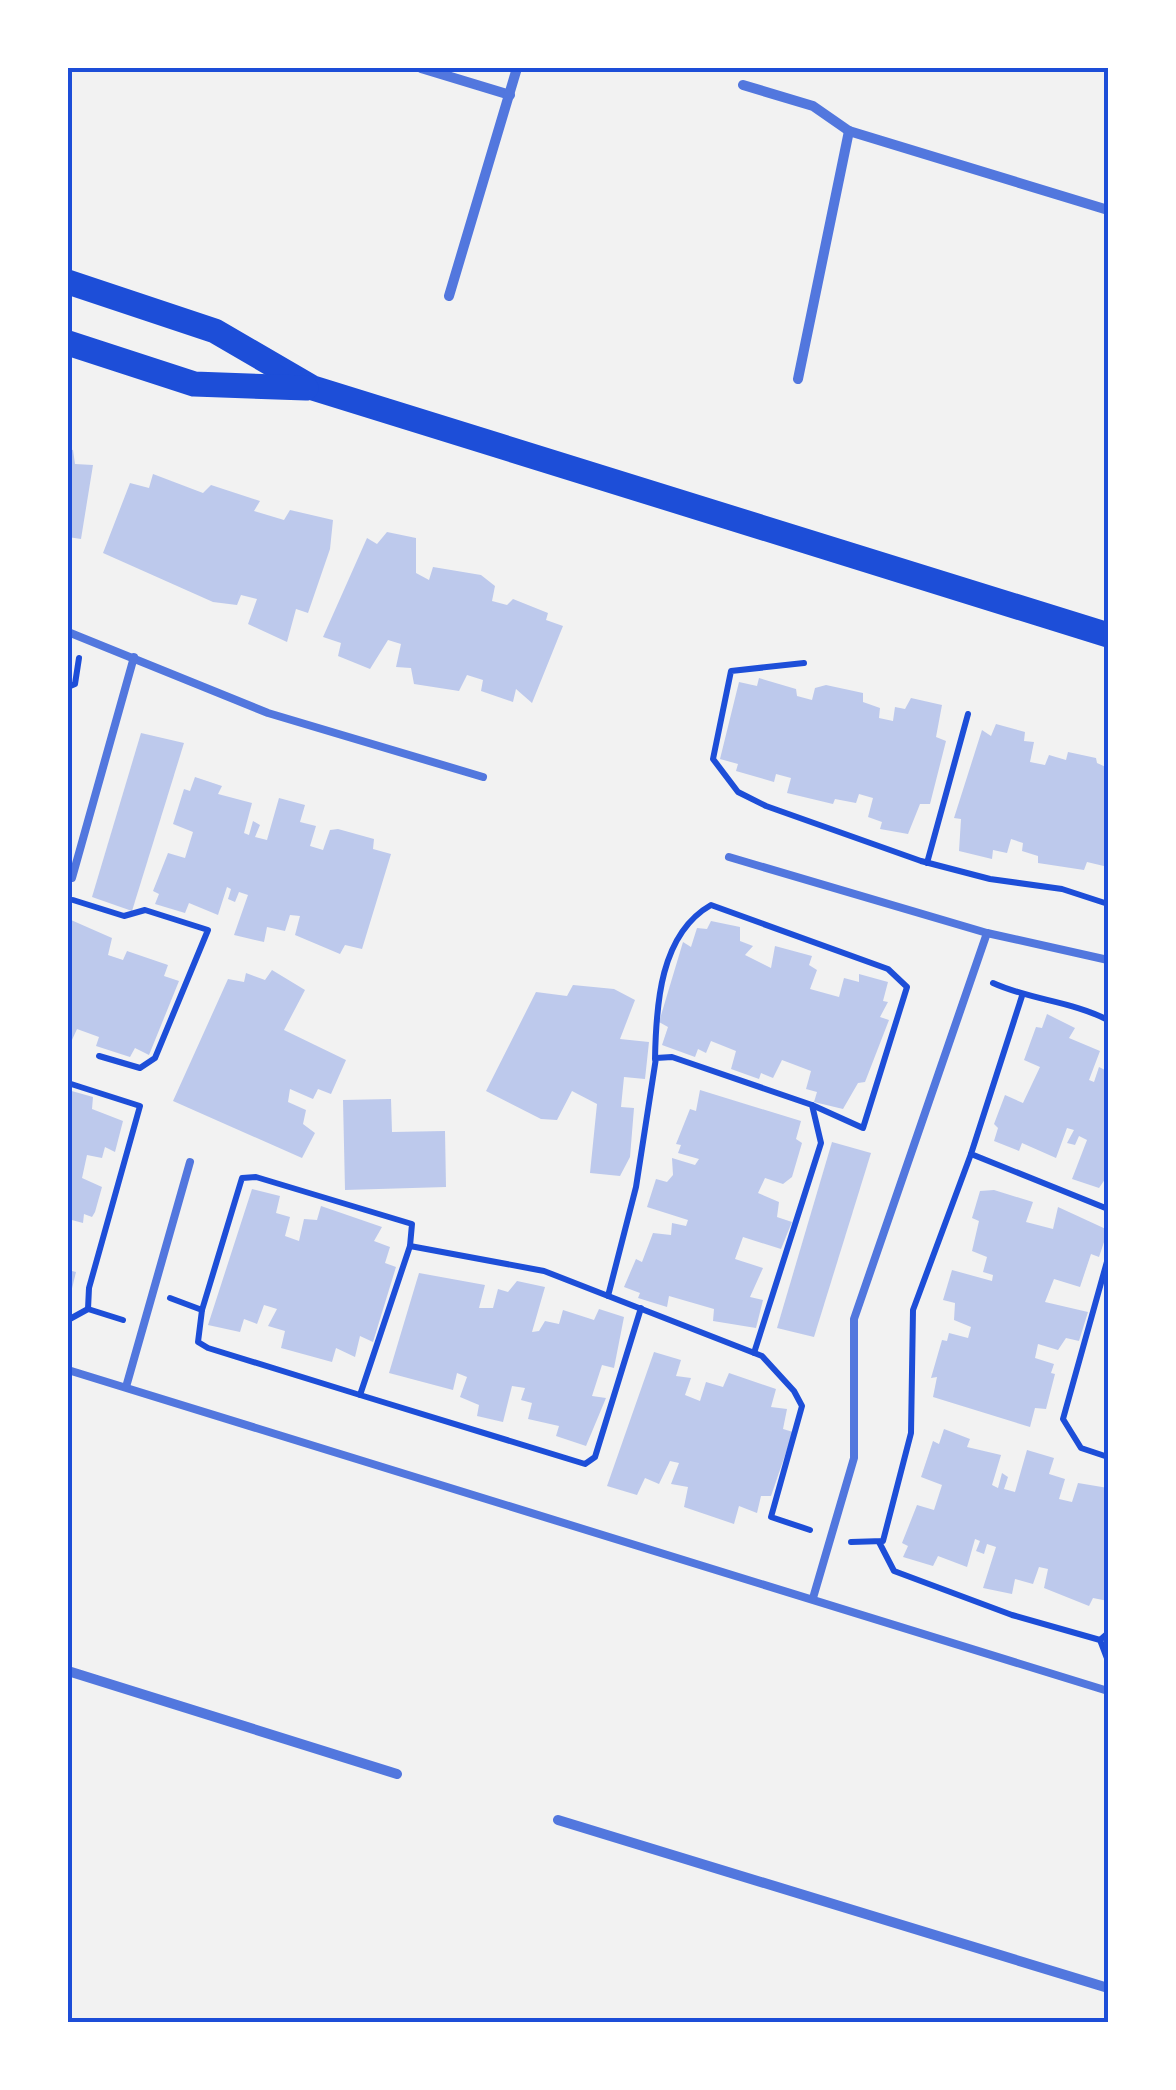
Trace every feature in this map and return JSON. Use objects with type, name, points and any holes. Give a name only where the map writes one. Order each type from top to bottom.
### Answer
[{"type":"main road","points":[[68,282],[215,332],[313,388],[1108,635]]},
{"type":"main road","points":[[68,343],[194,384],[313,388]]},
{"type":"street","points":[[421,68],[510,95]]},
{"type":"street","points":[[449,296],[516,68]]},
{"type":"street","points":[[742,85],[813,106],[849,131],[1108,210]]},
{"type":"street","points":[[798,379],[849,131]]},
{"type":"street","points":[[68,1671],[397,1774]]},
{"type":"street","points":[[558,1820],[1108,1988]]},
{"type":"lane","points":[[68,632],[268,713],[483,777]]},
{"type":"lane","points":[[72,878],[134,657]]},
{"type":"lane","points":[[729,857],[987,933],[1108,960]]},
{"type":"lane","points":[[813,1598],[854,1458],[854,1319],[987,933]]},
{"type":"lane","points":[[126,1387],[190,1162]]},
{"type":"lane","points":[[68,1370],[1108,1691]]},
{"type":"path","points":[[804,663],[731,671],[713,759],[738,792],[766,806],[928,863],[990,879],[1062,889],[1108,904]]},
{"type":"path","points":[[928,863],[968,714]]},
{"type":"path","points":[[68,898],[124,916],[146,910],[208,930],[155,1058],[140,1068],[99,1056]]},
{"type":"path","points":[[608,1296],[636,1187],[655,1060],[656,996],[688,918],[711,905],[888,969],[907,986],[863,1128],[812,1105],[672,1057],[655,1060]]},
{"type":"path","points":[[974,974],[1022,996],[1055,1000],[1108,1020]]},
{"type":"path","points":[[1022,996],[971,1154],[912,1310],[912,1433],[879,1542],[894,1571],[914,1580],[1100,1640]]},
{"type":"path","points":[[68,1084],[140,1106],[89,1288],[88,1309]]},
{"type":"path","points":[[754,1353],[821,1143],[812,1105]]},
{"type":"path","points":[[971,1154],[1108,1209]]},
{"type":"path","points":[[360,1394],[410,1246],[412,1224],[256,1177],[242,1178],[202,1310],[198,1342],[208,1348],[585,1464],[595,1457],[641,1308]]},
{"type":"path","points":[[410,1246],[544,1271],[754,1353],[794,1391],[802,1406],[771,1517],[831,1537],[879,1542]]},
{"type":"path","points":[[1108,1258],[1064,1419],[1080,1448],[1108,1457]]},
{"type":"path","points":[[152,1296],[202,1310]]},
{"type":"path","points":[[88,1309],[111,1320],[127,1320],[148,1307]]},
{"type":"path","points":[[68,1320],[88,1309]]},
{"type":"path","points":[[1100,1640],[1108,1633]]},
{"type":"path","points":[[1100,1640],[1108,1662]]},
{"type":"building","points":[[68,449],[73,450],[75,464],[93,465],[81,539],[68,537]]},
{"type":"building","points":[[153,474],[203,493],[211,485],[260,501],[254,511],[284,520],[290,510],[333,520],[330,549],[308,613],[296,609],[287,642],[248,624],[257,599],[241,595],[237,605],[213,602],[103,553],[130,483],[149,488]]},
{"type":"building","points":[[387,532],[416,538],[416,573],[429,580],[433,567],[481,575],[495,586],[492,601],[507,605],[513,599],[548,613],[546,620],[563,626],[532,703],[516,689],[513,702],[481,691],[483,680],[467,675],[459,691],[414,684],[411,668],[396,667],[401,644],[388,640],[370,669],[338,656],[341,643],[323,637],[367,538],[377,544]]},
{"type":"building","points":[[759,678],[796,689],[797,696],[812,700],[815,688],[826,685],[863,693],[863,702],[880,708],[879,718],[893,721],[895,707],[905,709],[911,698],[942,705],[936,737],[946,741],[930,804],[920,804],[908,834],[880,829],[882,822],[868,817],[873,798],[859,794],[856,803],[835,799],[833,804],[787,793],[791,778],[776,774],[774,782],[736,771],[738,764],[720,759],[739,682],[757,686]]},
{"type":"building","points":[[996,724],[1025,732],[1024,741],[1034,742],[1030,762],[1045,765],[1049,755],[1066,760],[1068,752],[1096,758],[1097,763],[1108,768],[1108,867],[1087,862],[1084,870],[1038,863],[1038,856],[1022,851],[1023,843],[1011,839],[1007,853],[993,850],[992,859],[959,851],[961,819],[954,818],[982,730],[991,736]]},
{"type":"building","points":[[141,733],[184,743],[132,911],[92,897]]},
{"type":"building","points":[[195,777],[222,786],[218,794],[252,803],[244,833],[249,835],[253,821],[260,825],[255,837],[267,840],[279,798],[305,805],[300,822],[316,826],[310,846],[323,850],[330,830],[338,829],[374,839],[373,849],[391,854],[362,949],[345,945],[340,954],[295,935],[300,916],[290,915],[285,931],[267,927],[264,942],[234,935],[248,895],[239,892],[235,902],[228,899],[231,889],[227,887],[218,915],[189,903],[185,913],[155,904],[159,894],[153,891],[168,853],[185,858],[193,832],[173,824],[184,789],[190,791]]},
{"type":"building","points":[[71,920],[112,938],[108,955],[123,960],[127,951],[168,965],[164,976],[179,981],[149,1055],[135,1048],[130,1057],[96,1046],[99,1037],[77,1029],[72,1040],[68,1039]]},
{"type":"building","points":[[711,921],[740,927],[740,941],[753,946],[745,955],[771,968],[775,946],[812,956],[809,965],[817,970],[810,989],[839,997],[844,978],[859,982],[859,974],[888,982],[883,1001],[888,1002],[880,1017],[889,1020],[865,1082],[858,1083],[843,1109],[814,1102],[817,1092],[806,1089],[811,1071],[782,1060],[773,1078],[761,1073],[759,1079],[731,1069],[736,1051],[711,1041],[706,1053],[698,1049],[695,1057],[662,1045],[668,1027],[659,1022],[683,942],[691,947],[697,928],[707,929]]},
{"type":"building","points":[[272,970],[305,990],[284,1030],[346,1060],[331,1094],[318,1089],[313,1099],[290,1089],[288,1102],[306,1110],[303,1124],[315,1133],[302,1158],[173,1101],[228,979],[244,982],[246,973],[265,980]]},
{"type":"building","points":[[573,985],[614,989],[635,1000],[620,1039],[649,1042],[645,1079],[624,1077],[621,1107],[634,1108],[630,1157],[620,1176],[590,1173],[597,1104],[572,1091],[557,1120],[541,1119],[486,1091],[536,992],[567,996]]},
{"type":"building","points":[[1047,1014],[1075,1028],[1069,1038],[1100,1051],[1089,1080],[1094,1082],[1099,1067],[1107,1071],[1104,1082],[1108,1084],[1108,1175],[1099,1188],[1072,1179],[1087,1140],[1079,1136],[1075,1145],[1067,1143],[1074,1130],[1067,1128],[1056,1158],[1022,1143],[1019,1151],[994,1141],[998,1128],[994,1124],[1005,1095],[1023,1103],[1040,1067],[1024,1060],[1036,1027],[1042,1028]]},
{"type":"building","points":[[68,1090],[93,1097],[92,1109],[123,1121],[115,1152],[105,1147],[102,1158],[87,1155],[82,1178],[102,1187],[95,1212],[92,1217],[84,1214],[83,1223],[68,1219]]},
{"type":"building","points":[[700,1090],[801,1121],[796,1139],[802,1143],[792,1177],[783,1184],[765,1178],[758,1193],[779,1202],[777,1217],[792,1222],[781,1249],[743,1237],[735,1259],[763,1268],[750,1297],[763,1300],[756,1328],[713,1321],[714,1309],[669,1296],[667,1307],[638,1298],[640,1293],[624,1287],[636,1259],[642,1262],[653,1233],[671,1235],[672,1223],[686,1226],[688,1220],[647,1207],[656,1179],[667,1182],[673,1175],[672,1158],[695,1165],[699,1159],[678,1153],[681,1145],[676,1144],[690,1109],[696,1111]]},
{"type":"building","points":[[391,1099],[392,1132],[445,1131],[446,1187],[345,1190],[343,1100]]},
{"type":"building","points":[[832,1142],[871,1153],[814,1337],[777,1328]]},
{"type":"building","points":[[252,1189],[280,1196],[276,1213],[290,1217],[285,1236],[299,1241],[304,1219],[317,1220],[321,1206],[382,1227],[374,1241],[390,1247],[385,1263],[396,1267],[373,1342],[360,1336],[355,1357],[336,1348],[332,1362],[281,1348],[285,1331],[268,1326],[277,1309],[264,1305],[257,1324],[244,1319],[240,1332],[208,1325]]},
{"type":"building","points":[[994,1190],[1033,1202],[1026,1222],[1053,1229],[1058,1207],[1108,1230],[1099,1257],[1091,1254],[1080,1287],[1054,1279],[1045,1302],[1088,1312],[1079,1341],[1066,1338],[1058,1350],[1038,1344],[1035,1358],[1054,1364],[1051,1373],[1055,1374],[1046,1409],[1035,1408],[1030,1427],[933,1397],[937,1377],[931,1378],[942,1340],[947,1341],[949,1333],[968,1338],[971,1327],[954,1320],[955,1303],[943,1300],[952,1270],[992,1281],[993,1275],[983,1272],[987,1257],[972,1251],[979,1221],[972,1218],[980,1191]]},
{"type":"building","points":[[68,1270],[76,1272],[69,1301],[68,1301]]},
{"type":"building","points":[[419,1273],[485,1285],[479,1308],[493,1308],[498,1289],[508,1292],[517,1281],[545,1287],[532,1332],[539,1331],[545,1321],[559,1324],[563,1310],[594,1320],[599,1309],[624,1317],[614,1368],[602,1365],[592,1396],[606,1398],[586,1446],[556,1436],[559,1426],[528,1419],[532,1403],[521,1400],[525,1388],[512,1386],[503,1422],[477,1416],[479,1405],[460,1397],[467,1377],[457,1373],[453,1390],[389,1373]]},
{"type":"building","points":[[654,1352],[681,1360],[676,1376],[691,1378],[685,1395],[700,1401],[706,1382],[723,1387],[729,1373],[776,1389],[771,1407],[787,1409],[783,1429],[793,1432],[771,1496],[761,1496],[757,1513],[739,1506],[734,1524],[684,1507],[688,1487],[671,1484],[679,1463],[670,1461],[659,1484],[645,1478],[637,1495],[607,1486]]},
{"type":"building","points":[[944,1429],[970,1439],[967,1447],[1001,1455],[992,1485],[998,1488],[1002,1473],[1008,1477],[1004,1489],[1015,1492],[1027,1450],[1054,1458],[1049,1474],[1065,1479],[1059,1499],[1072,1502],[1078,1483],[1108,1488],[1108,1601],[1093,1598],[1089,1606],[1044,1588],[1048,1569],[1039,1567],[1033,1584],[1015,1579],[1012,1594],[983,1588],[996,1547],[987,1544],[984,1554],[976,1551],[980,1541],[975,1539],[967,1567],[938,1556],[933,1566],[903,1557],[908,1546],[902,1543],[917,1505],[934,1510],[942,1485],[921,1477],[933,1441],[939,1444]]}]
